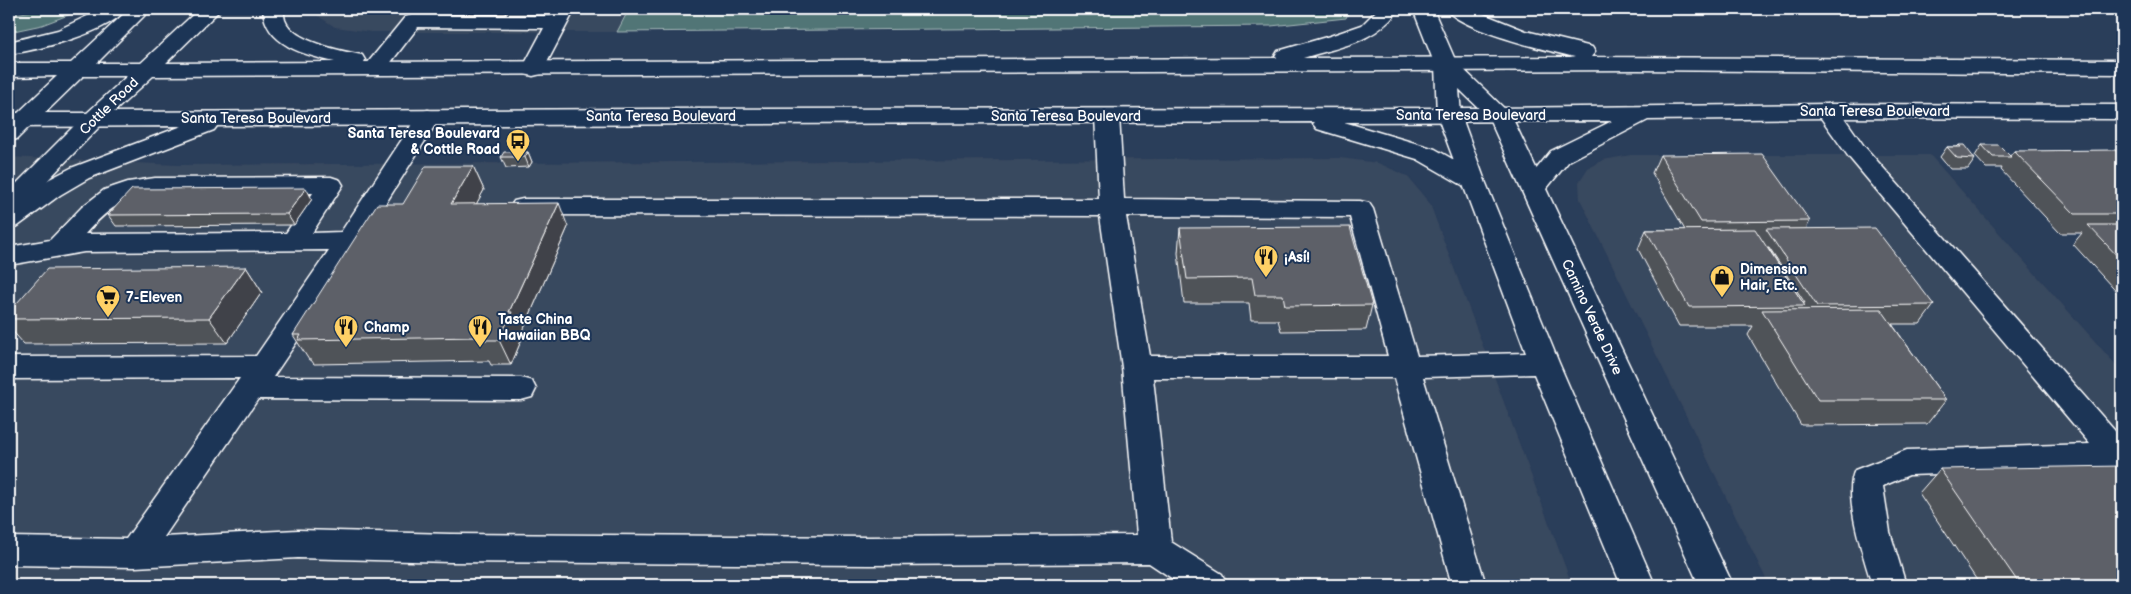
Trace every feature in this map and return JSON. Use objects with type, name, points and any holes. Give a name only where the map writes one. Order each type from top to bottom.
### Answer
[{"type":"main road","points":[[9,48],[63,35],[101,20],[116,9]]},
{"type":"main road","points":[[14,125],[141,9]]},
{"type":"main road","name":"Cottle Road","points":[[9,205],[94,119],[211,9]]},
{"type":"main road","points":[[273,9],[272,19],[281,32],[301,45],[387,68]]},
{"type":"main road","points":[[1255,66],[1338,41],[1369,29],[1389,9]]},
{"type":"main road","name":"Camino Verde Drive","points":[[1422,9],[1446,65],[1449,115],[1473,181],[1544,362],[1638,585]]},
{"type":"main road","points":[[1456,9],[1496,29],[1539,43],[1637,64]]},
{"type":"main road","points":[[387,68],[417,15],[562,16],[533,69]]},
{"type":"main road","points":[[9,70],[1637,64],[2122,67]]},
{"type":"main road","name":"Camino Verde Drive","points":[[1446,65],[1498,115],[1716,585]]},
{"type":"main road","points":[[1828,111],[1856,151],[2120,457]]},
{"type":"main road","name":"Santa Teresa Boulevard","points":[[14,125],[94,119],[1297,116],[1828,111],[2122,112]]},
{"type":"main road","points":[[1533,188],[1560,156],[1647,112]]},
{"type":"main road","points":[[1107,116],[1112,208],[1137,367],[1155,549]]},
{"type":"main road","points":[[1297,116],[1426,154],[1473,181]]},
{"type":"main road","points":[[135,553],[350,241],[428,117]]},
{"type":"main road","points":[[9,220],[51,189],[80,173],[221,119]]},
{"type":"main road","points":[[59,247],[114,195],[133,189],[155,186],[331,185],[293,242]]},
{"type":"main road","points":[[501,207],[1360,209],[1469,585]]},
{"type":"main road","points":[[371,208],[399,208]]},
{"type":"main road","points":[[9,256],[84,243],[350,241]]},
{"type":"main road","points":[[1137,367],[1406,367],[1544,362]]},
{"type":"main road","points":[[9,368],[521,389]]},
{"type":"main road","points":[[1889,585],[1873,532],[1866,479],[1907,463],[2120,457]]},
{"type":"main road","points":[[9,551],[135,553],[298,544],[469,549],[870,551],[1155,549],[1210,585]]},
{"type":"shaded area","points":[[316,9],[629,9],[617,32],[371,32],[335,27],[318,16]]},
{"type":"shaded area","points":[[1631,155],[1930,155],[2122,372],[2122,585],[1769,585],[1580,199],[1579,182],[1588,168],[1603,160]]},
{"type":"shaded area","points":[[9,157],[177,165],[1340,158],[1378,163],[1407,176],[1430,204],[1572,585],[9,585]]},
{"type":"green space","points":[[45,9],[84,9],[42,25],[9,32],[9,15]]},
{"type":"green space","points":[[629,9],[1350,9],[1346,18],[1271,26],[617,32]]},
{"type":"building","points":[[1959,145],[1964,145],[1975,159],[1957,158],[1947,147],[1961,147]]},
{"type":"building","points":[[1982,145],[1999,145],[2011,157],[1993,157]]},
{"type":"building","points":[[2115,150],[2122,157],[2122,214],[2075,214],[2014,151]]},
{"type":"building","points":[[504,152],[528,152],[525,157],[501,157]]},
{"type":"building","points":[[1762,154],[1810,221],[1701,222],[1660,155]]},
{"type":"building","points":[[426,166],[473,166],[451,204],[559,203],[509,312],[512,312],[499,340],[478,340],[479,337],[298,340],[301,335],[293,335],[377,204],[403,204]]},
{"type":"building","points":[[306,188],[287,214],[108,215],[132,189]]},
{"type":"building","points":[[2088,225],[2122,225],[2122,261]]},
{"type":"building","points":[[1350,227],[1372,305],[1285,306],[1283,295],[1255,295],[1252,278],[1187,279],[1180,228]]},
{"type":"building","points":[[1875,228],[1934,305],[1817,306],[1766,229]]},
{"type":"building","points":[[1755,229],[1805,306],[1689,307],[1646,230]]},
{"type":"building","points":[[1769,248],[1805,303],[1803,303]]},
{"type":"building","points":[[246,267],[209,318],[9,319],[9,312],[47,269]]},
{"type":"building","points":[[1881,309],[1946,400],[1818,400],[1762,310]]},
{"type":"building","points":[[2122,466],[2122,585],[2020,585],[1940,469]]},
{"type":"place","name":"Santa Teresa Boulevard & Cottle Road","points":[[518,162]]},
{"type":"place","name":"¡Así!","points":[[1266,278]]},
{"type":"place","name":"Dimension Hair, Etc.","points":[[1722,298]]},
{"type":"place","name":"7-Eleven","points":[[108,318]]},
{"type":"place","name":"Champ","points":[[346,348]]},
{"type":"place","name":"Taste China Hawaiian BBQ","points":[[480,348]]}]
